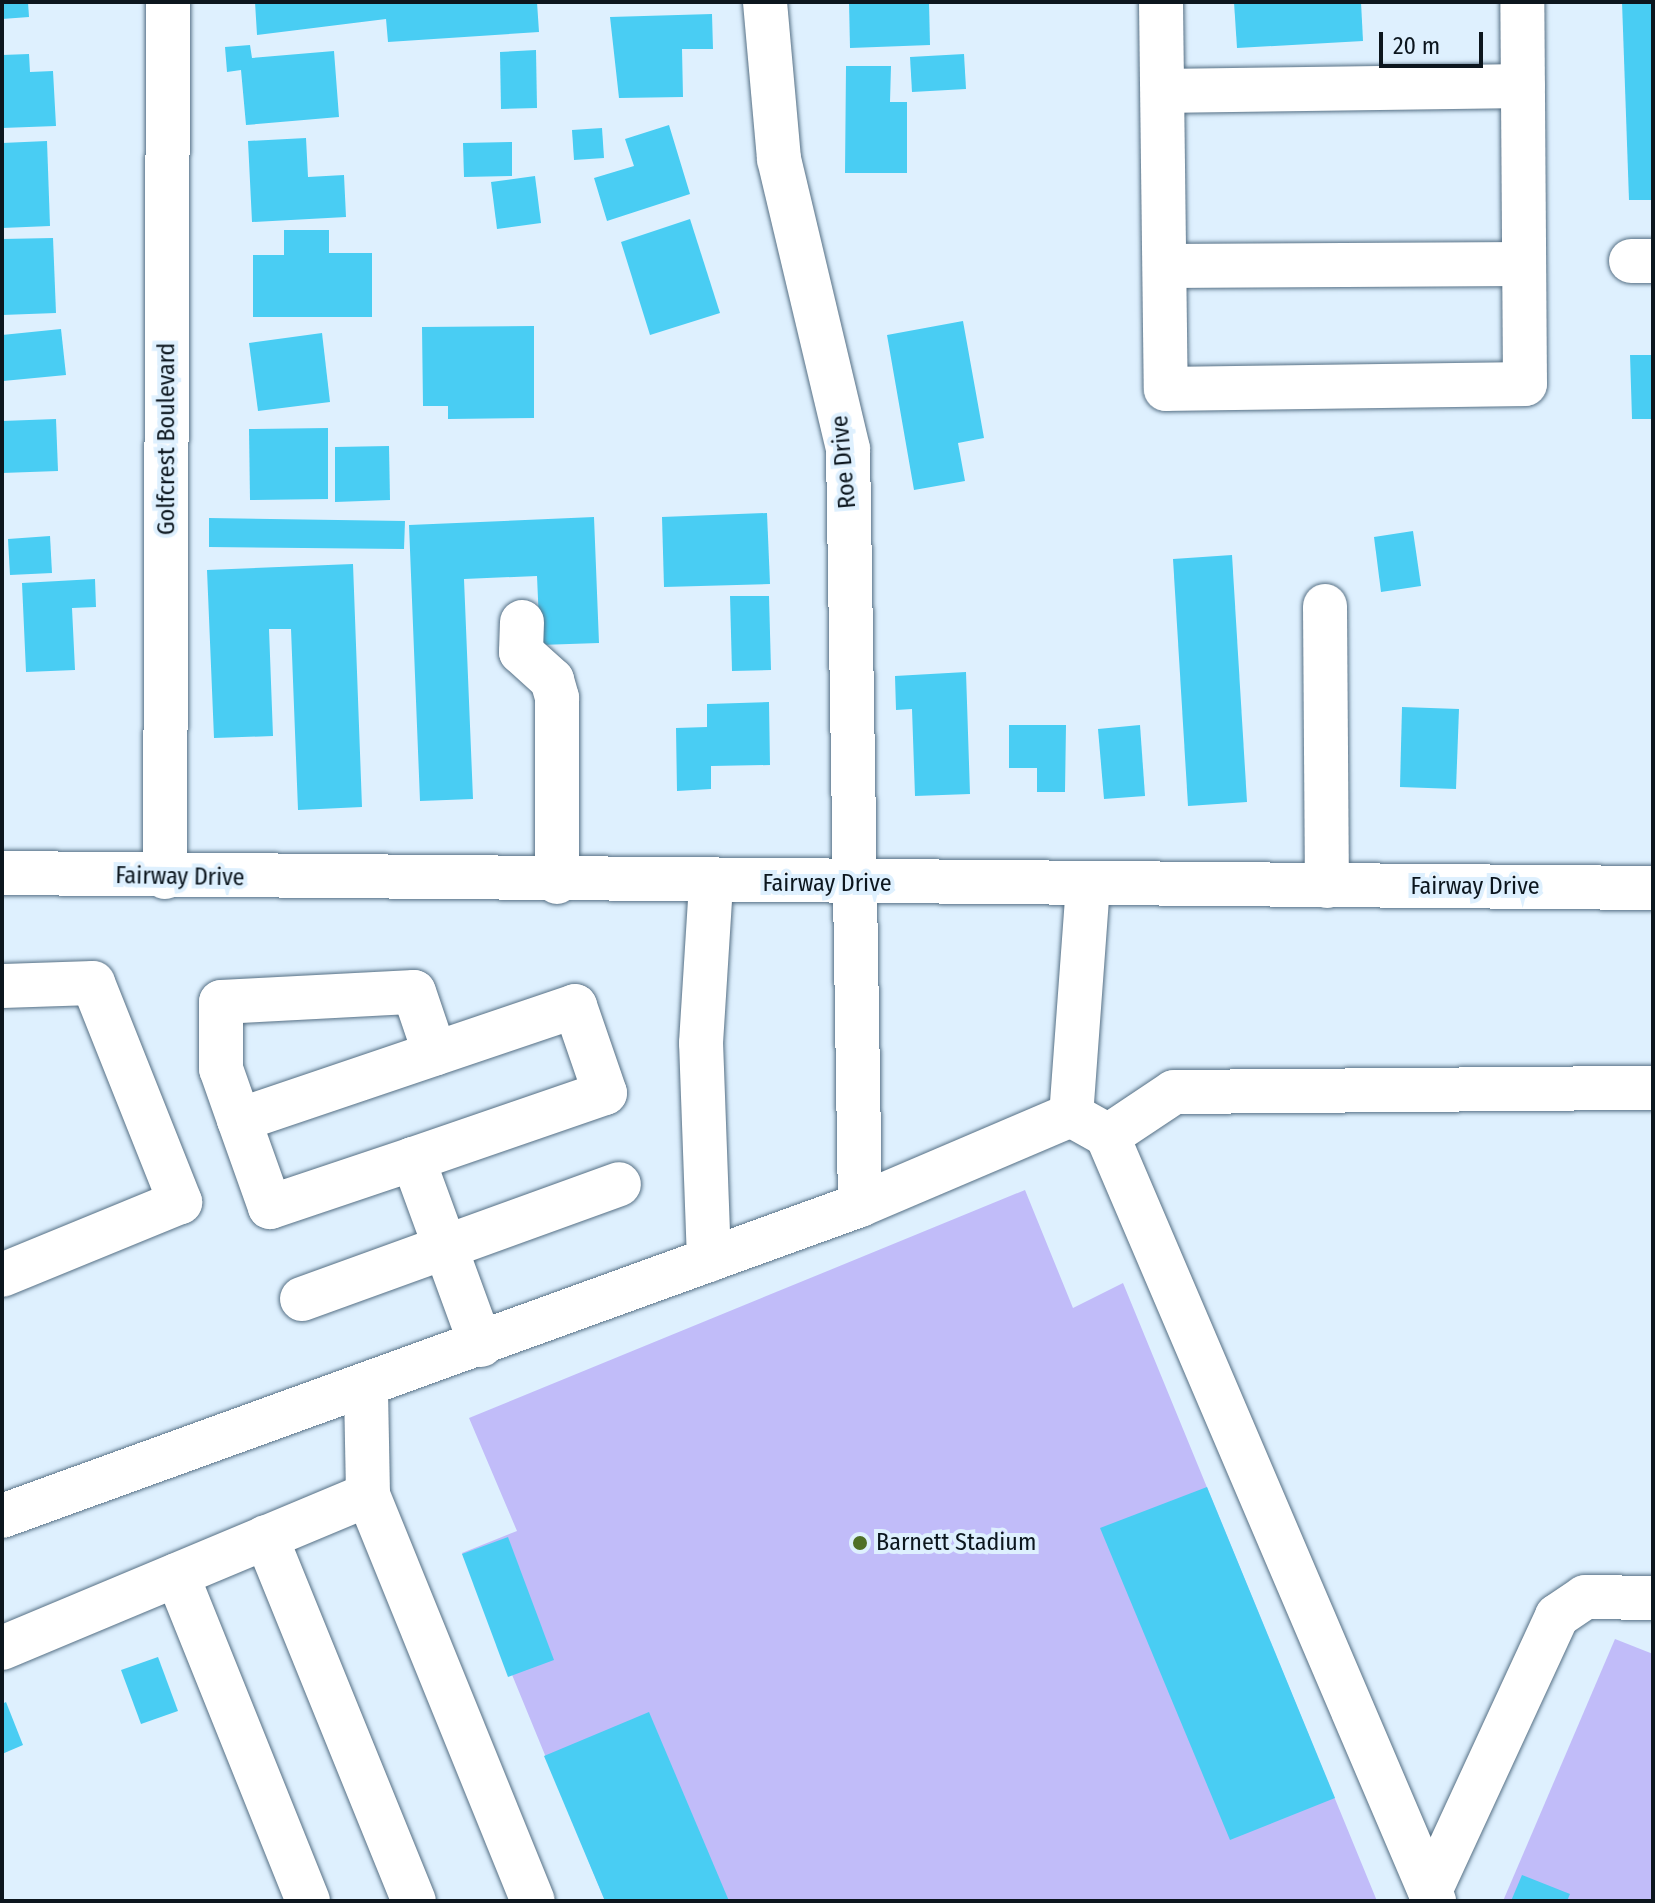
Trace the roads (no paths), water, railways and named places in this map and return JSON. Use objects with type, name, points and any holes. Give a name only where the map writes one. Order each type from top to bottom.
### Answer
[{"type":"street","name":"Golfcrest Boulevard","points":[[165,877],[168,2]]},
{"type":"street","name":"Roe Drive","points":[[765,2],[779,159],[848,449],[860,1205]]},
{"type":"street","points":[[1161,2],[1166,389],[1525,384],[1522,2]]},
{"type":"street","points":[[1163,91],[1523,86]]},
{"type":"street","points":[[1165,266],[1524,264]]},
{"type":"street","points":[[1325,606],[1327,886]]},
{"type":"street","points":[[522,622],[521,652],[552,680],[557,698],[557,882]]},
{"type":"street","name":"Fairway Drive","points":[[2,873],[711,884],[1653,888]]},
{"type":"street","points":[[709,1260],[701,1043],[711,884]]},
{"type":"street","points":[[1088,885],[1089,1125],[1432,1896]]},
{"type":"street","points":[[2,986],[93,983],[180,1202],[2,1275]]},
{"type":"street","points":[[239,1120],[435,1054],[575,1006],[605,1093],[270,1207],[239,1120],[221,1069],[221,1002],[414,992],[435,1054]]},
{"type":"street","points":[[2,1516],[366,1390],[709,1260],[1174,1092],[1653,1088]]},
{"type":"street","points":[[413,1159],[481,1345]]},
{"type":"street","points":[[302,1299],[619,1184]]},
{"type":"street","points":[[366,1390],[368,1495],[533,1901]]},
{"type":"street","points":[[2,1648],[368,1495]]},
{"type":"street","points":[[266,1537],[414,1901]]},
{"type":"street","points":[[177,1575],[308,1901]]},
{"type":"street","points":[[1432,1896],[1557,1616],[1585,1597],[1653,1598]]},
{"type":"place","name":"Barnett Stadium","points":[[860,1543]]}]
